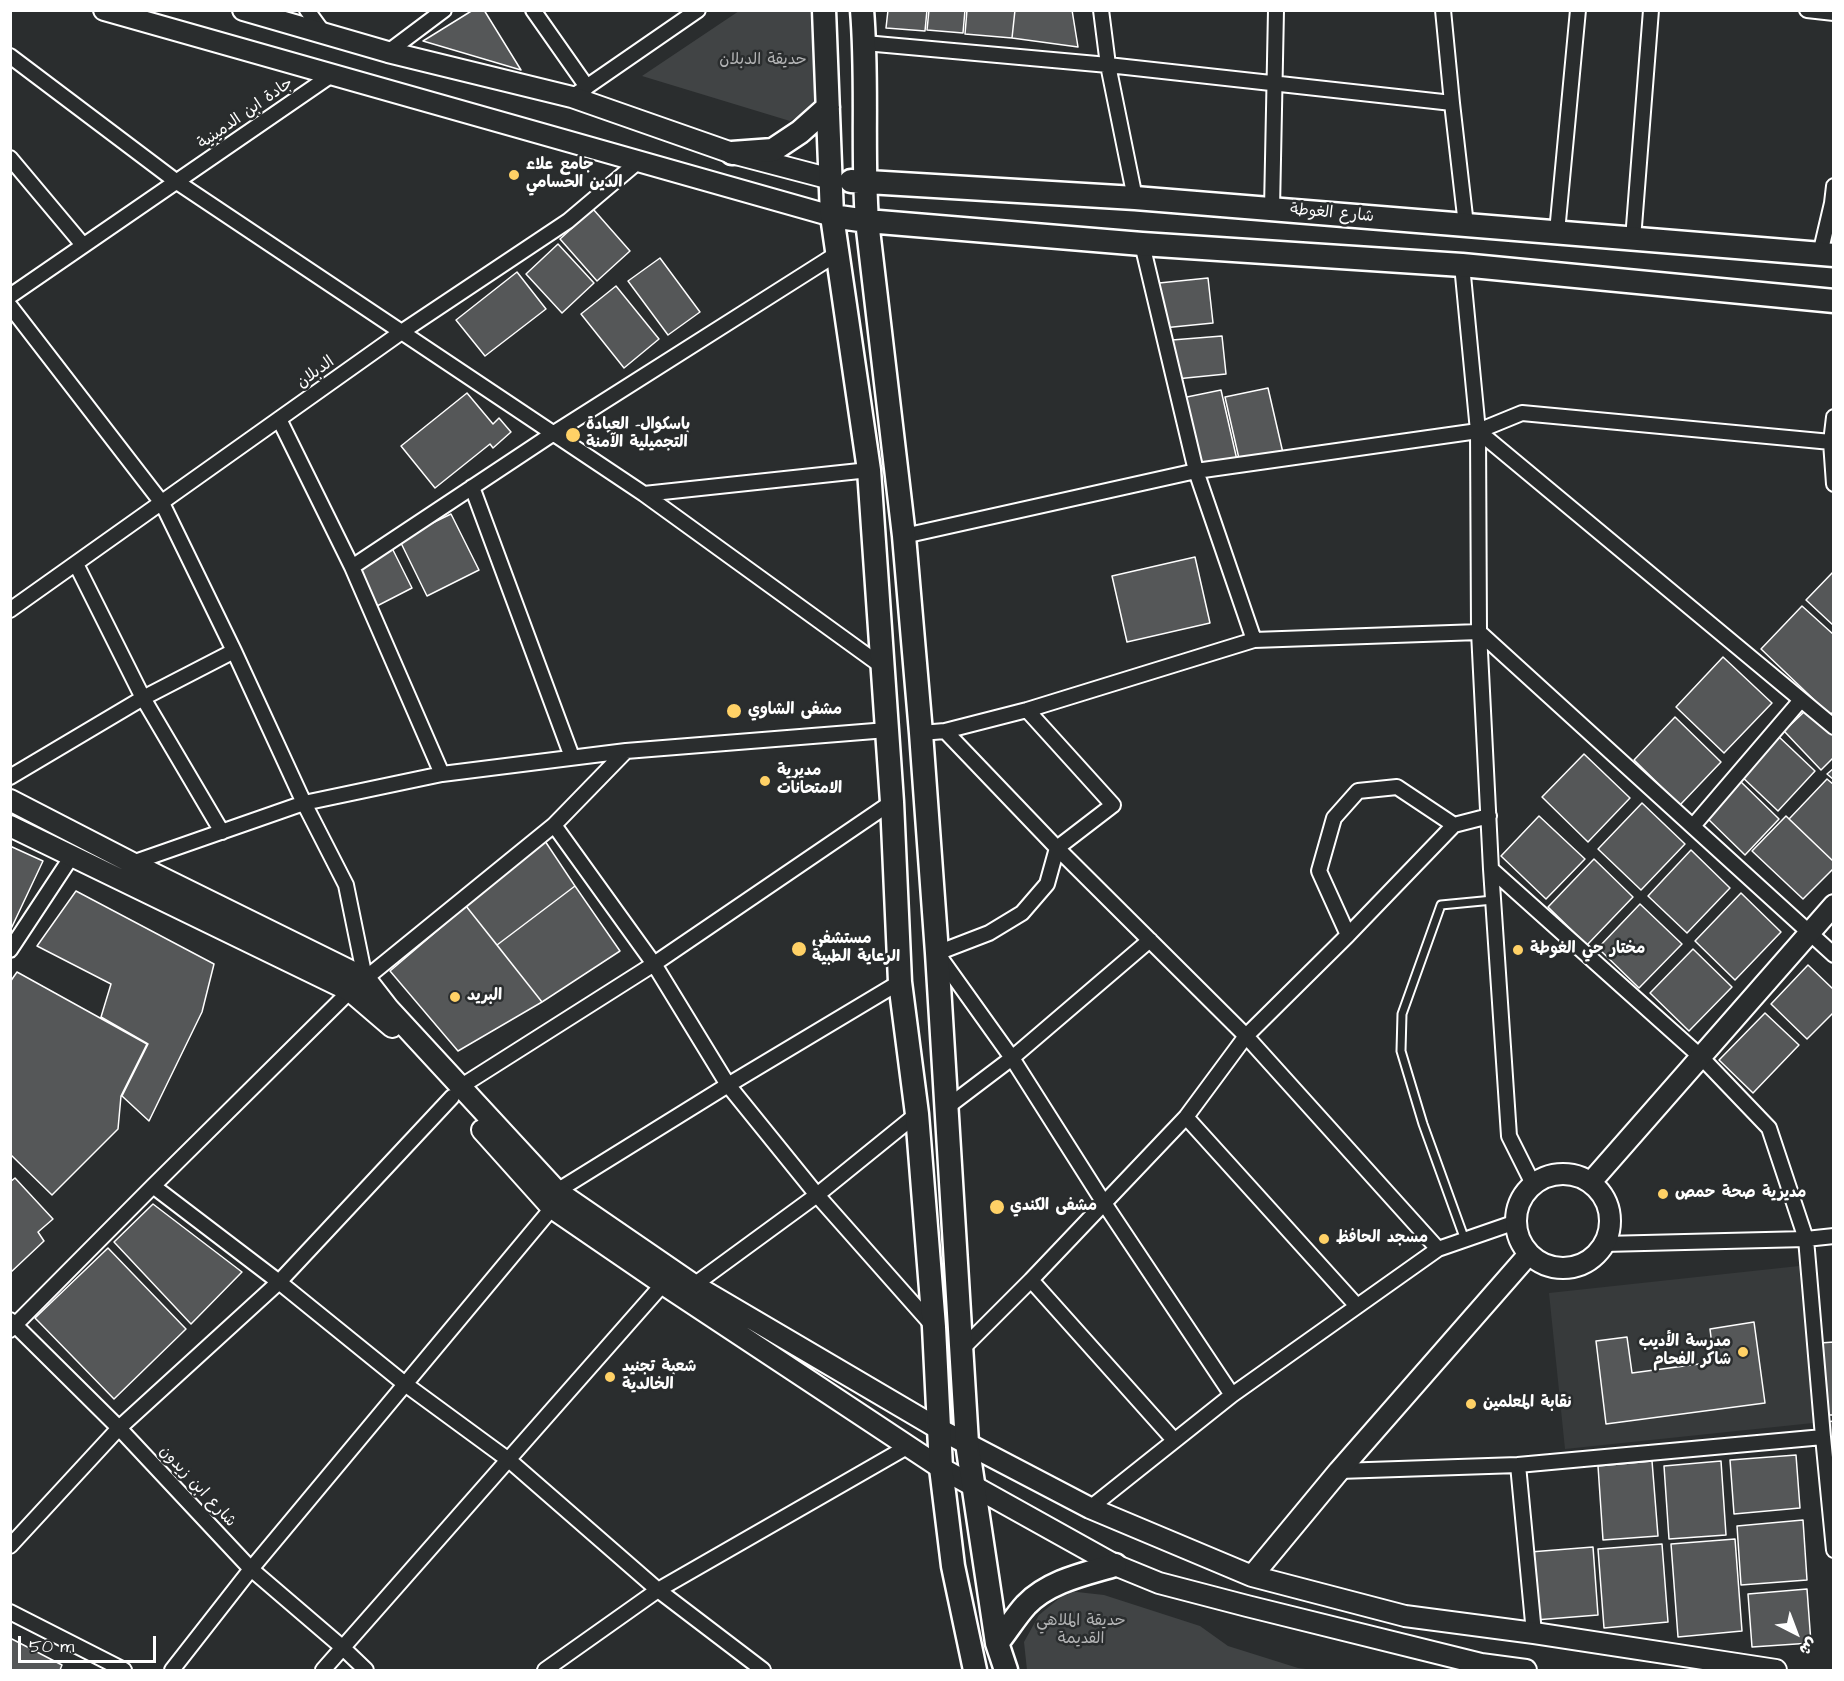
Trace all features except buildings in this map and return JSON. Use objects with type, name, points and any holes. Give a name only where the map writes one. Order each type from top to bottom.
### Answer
[{"type":"main road","points":[[104,10],[832,216],[867,221],[1142,244],[1462,265],[1833,301]]},
{"type":"main road","points":[[243,10],[388,52],[580,92],[732,153],[831,178]]},
{"type":"main road","points":[[824,10],[832,216],[869,470],[892,802],[900,982],[917,1114],[934,1327],[941,1468],[953,1566],[975,1671]]},
{"type":"main road","points":[[862,10],[865,43],[864,183],[904,536],[921,733],[938,954],[967,1443],[997,1643],[1006,1671]]},
{"type":"main road","points":[[732,153],[773,150],[800,132],[828,107]]},
{"type":"main road","name":"شارع الغوطة","points":[[831,178],[864,183],[1135,198],[1827,254]]},
{"type":"main road","points":[[10,800],[365,978],[456,1092]]},
{"type":"main road","points":[[10,826],[350,991],[401,1036],[456,1092],[554,1199],[663,1284],[907,1446],[973,1487],[1115,1565],[1159,1583],[1481,1664],[1526,1671]]},
{"type":"main road","points":[[1591,1182],[1833,905]]},
{"type":"main road","points":[[1562,1173],[1577,1175],[1591,1182],[1601,1191],[1608,1204],[1611,1217],[1610,1231],[1604,1244],[1595,1256],[1583,1264],[1569,1268],[1555,1268],[1541,1263],[1522,1245],[1516,1222],[1517,1208],[1523,1195],[1533,1184],[1546,1176],[1562,1173]]},
{"type":"main road","points":[[554,1199],[694,1285],[939,1429],[1090,1508],[1252,1576],[1406,1616],[1534,1633],[1776,1671]]},
{"type":"main road","points":[[1252,1576],[1339,1471],[1529,1254]]},
{"type":"main road","points":[[997,1643],[1027,1604],[1045,1590],[1061,1581],[1115,1565]]},
{"type":"street","points":[[307,10],[323,32]]},
{"type":"street","points":[[388,52],[444,10]]},
{"type":"street","points":[[533,10],[580,92],[698,10]]},
{"type":"street","points":[[1101,10],[1108,65],[1135,198]]},
{"type":"street","points":[[1272,210],[1276,10]]},
{"type":"street","points":[[1443,10],[1466,225]]},
{"type":"street","points":[[1557,232],[1578,10]]},
{"type":"street","points":[[1633,239],[1651,10]]},
{"type":"street","points":[[1807,10],[1833,13]]},
{"type":"street","points":[[865,43],[1108,65],[1452,103]]},
{"type":"street","points":[[10,56],[177,182],[644,494],[883,667]]},
{"type":"street","name":"جادة ابن الدمينية","points":[[10,296],[333,74]]},
{"type":"street","points":[[10,158],[83,245]]},
{"type":"street","name":"الدبلان","points":[[10,610],[403,331],[568,221],[639,161]]},
{"type":"street","points":[[1827,254],[1833,186]]},
{"type":"street","points":[[1142,244],[1196,471],[1254,640]]},
{"type":"street","points":[[352,567],[554,433],[838,253]]},
{"type":"street","points":[[1462,265],[1479,432],[1479,632],[1491,869],[1509,1136],[1533,1184]]},
{"type":"street","points":[[10,306],[162,503],[304,803],[346,885],[365,978]]},
{"type":"street","points":[[904,536],[1196,471],[1479,432],[1522,413],[1831,442]]},
{"type":"street","points":[[1833,417],[1831,442],[1833,484]]},
{"type":"street","points":[[279,419],[352,567],[442,774]]},
{"type":"street","points":[[1479,432],[1833,727]]},
{"type":"street","points":[[644,494],[869,470]]},
{"type":"street","points":[[472,487],[572,757]]},
{"type":"street","points":[[76,564],[143,698],[222,832]]},
{"type":"street","points":[[921,733],[945,731],[1027,710],[1254,640],[1479,632],[1833,955]]},
{"type":"street","points":[[10,777],[143,698],[234,651]]},
{"type":"street","points":[[1693,826],[1801,700]]},
{"type":"street","points":[[1027,710],[1113,805],[1057,848],[1047,884],[1022,913],[990,933],[938,954],[1012,1058],[1104,1203],[1232,1395]]},
{"type":"street","points":[[132,863],[304,803],[442,774],[626,751],[887,730]]},
{"type":"street","points":[[945,731],[1057,848],[1246,1036],[1438,1249]]},
{"type":"street","points":[[12,1325],[350,991],[554,825],[626,751]]},
{"type":"street","points":[[1348,935],[1319,871],[1334,818],[1358,791],[1397,787],[1454,825]]},
{"type":"street","points":[[10,1546],[119,1428],[279,1282],[456,1092],[654,964],[892,802]]},
{"type":"street","points":[[962,1348],[1031,1280],[1186,1117],[1246,1036],[1454,825],[1489,816]]},
{"type":"street","points":[[554,825],[654,964],[728,1084],[817,1195],[934,1327]]},
{"type":"street","points":[[10,950],[72,856]]},
{"type":"street","points":[[1491,869],[1701,1057],[1770,1128],[1806,1239],[1833,1550]]},
{"type":"street","points":[[946,1108],[1012,1058],[1150,940]]},
{"type":"street","points":[[172,1671],[251,1569],[405,1384],[554,1199],[728,1084],[900,982]]},
{"type":"street","points":[[694,1285],[817,1195],[917,1114]]},
{"type":"street","points":[[1186,1117],[1357,1306]]},
{"type":"street","points":[[153,1186],[279,1282],[405,1384],[510,1461],[658,1590],[763,1671]]},
{"type":"street","points":[[1090,1508],[1232,1395],[1438,1249],[1516,1222]]},
{"type":"street","points":[[1604,1244],[1806,1239],[1833,1236]]},
{"type":"street","points":[[1031,1280],[1174,1440]]},
{"type":"street","points":[[323,1671],[510,1461],[663,1284]]},
{"type":"street","name":"شارع ابن زيدون","points":[[12,1325],[119,1428],[251,1569],[342,1647],[366,1671]]},
{"type":"street","points":[[1339,1471],[1518,1465],[1823,1437]]},
{"type":"street","points":[[544,1671],[658,1590],[907,1446]]},
{"type":"street","points":[[1518,1465],[1534,1633]]},
{"type":"street","points":[[10,1612],[124,1671]]},
{"type":"lane","points":[[1465,1240],[1401,1051],[1402,1014],[1442,905],[1493,900]]},
{"type":"shaded area","points":[[1799,1266],[1813,1423],[1565,1449],[1549,1293]]},
{"type":"green space","name":"حديقة الدبلان","points":[[739,11],[810,11],[816,103],[790,121],[642,76]]},
{"type":"green space","name":"حديقة الملاهي القديمة","points":[[1068,1591],[1104,1595],[1200,1626],[1228,1646],[1298,1668],[1314,1670],[1027,1670],[1024,1642],[1039,1615]]},
{"type":"place","name":"جامع علاء الدين الحسامي","points":[[514,175]]},
{"type":"place","name":"باسكوال- العيادة التجميلية الآمنة","points":[[573,435]]},
{"type":"place","name":"مشفى الشاوي","points":[[734,711]]},
{"type":"place","name":"مديرية الامتحانات","points":[[765,781]]},
{"type":"place","name":"مستشفى الرعاية الطبية","points":[[799,949]]},
{"type":"place","name":"مختار حي الغوطة","points":[[1518,950]]},
{"type":"place","name":"البريد","points":[[455,997]]},
{"type":"place","name":"مديرية صحة حمص","points":[[1663,1194]]},
{"type":"place","name":"مشفى الكندي","points":[[997,1207]]},
{"type":"place","name":"مسجد الحافظ","points":[[1324,1239]]},
{"type":"place","name":"مدرسة الأديب شاكر الفحام","points":[[1743,1352]]},
{"type":"place","name":"شعبة تجنيد الخالدية","points":[[610,1377]]},
{"type":"place","name":"نقابة المعلمين","points":[[1471,1404]]}]
